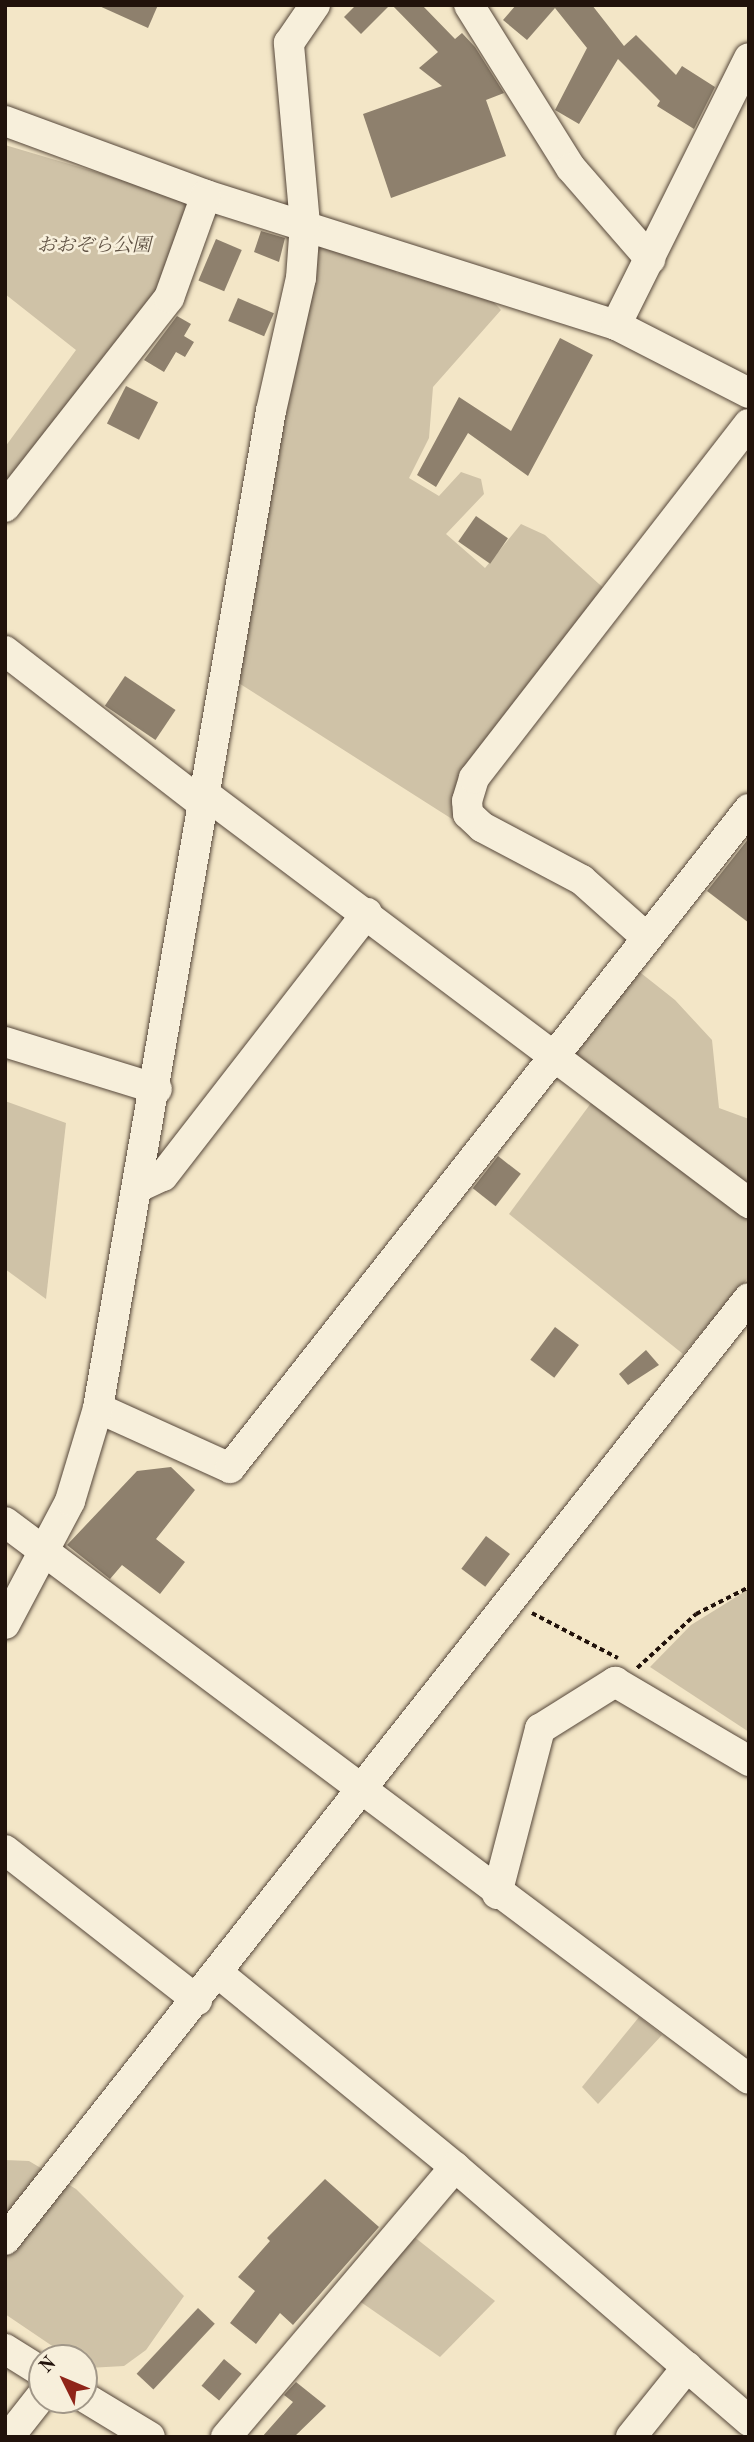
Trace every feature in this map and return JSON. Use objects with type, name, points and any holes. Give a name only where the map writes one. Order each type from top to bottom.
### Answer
[{"type":"street","points":[[5,1624],[70,1501],[98,1408],[157,1089],[271,411],[301,278],[305,224],[289,43],[315,5]]},
{"type":"street","points":[[469,5],[571,168],[650,259]]},
{"type":"street","points":[[615,325],[749,58]]},
{"type":"street","points":[[5,121],[206,195],[305,224],[615,325],[749,393]]},
{"type":"street","points":[[5,506],[169,298],[206,195]]},
{"type":"street","points":[[647,938],[582,880],[482,827],[468,814],[467,801],[474,778],[749,424]]},
{"type":"street","points":[[5,651],[205,799],[367,913],[749,1203]]},
{"type":"street","points":[[98,1408],[230,1468],[749,809]]},
{"type":"street","points":[[139,1187],[163,1176],[367,913]]},
{"type":"street","points":[[5,1042],[157,1089]]},
{"type":"street","points":[[5,2240],[364,1791],[749,1298]]},
{"type":"street","points":[[5,1522],[497,1894],[749,2079]]},
{"type":"street","points":[[497,1894],[540,1729],[615,1682],[749,1761]]},
{"type":"street","points":[[5,1850],[197,2000]]},
{"type":"street","points":[[218,1973],[455,2167],[749,2421]]},
{"type":"street","points":[[226,2437],[455,2167]]},
{"type":"street","points":[[5,2349],[28,2363]]},
{"type":"street","points":[[631,2437],[687,2367]]},
{"type":"street","points":[[98,2405],[150,2437]]},
{"type":"street","points":[[9,2437],[28,2413]]},
{"type":"path","points":[[511,1602],[638,1668],[696,1614],[749,1587]]},
{"type":"green space","name":"おおぞら公園","points":[[5,145],[194,201],[161,309],[5,502],[5,447],[76,350],[5,294]]},
{"type":"green space","points":[[304,247],[374,247],[397,273],[472,279],[501,310],[433,387],[429,438],[409,478],[439,496],[461,472],[481,479],[484,494],[446,534],[485,568],[521,524],[545,535],[620,603],[584,636],[452,819],[226,675]]},
{"type":"green space","points":[[627,962],[675,1000],[712,1040],[719,1108],[749,1119],[749,1187],[566,1054]]},
{"type":"green space","points":[[594,1099],[749,1216],[749,1277],[683,1354],[509,1214]]},
{"type":"green space","points":[[5,1101],[66,1123],[46,1299],[5,1269]]},
{"type":"green space","points":[[749,1589],[749,1732],[650,1667],[691,1625]]},
{"type":"green space","points":[[639,2017],[662,2035],[598,2104],[582,2087]]},
{"type":"green space","points":[[5,2160],[29,2161],[76,2189],[184,2296],[146,2350],[124,2366],[98,2367],[98,2344],[49,2344],[5,2314]]},
{"type":"green space","points":[[408,2232],[495,2301],[440,2357],[355,2298]]},
{"type":"building","points":[[97,5],[158,5],[148,28]]},
{"type":"building","points":[[356,5],[390,5],[361,34],[344,17]]},
{"type":"building","points":[[392,5],[422,5],[455,39],[462,33],[475,47],[504,93],[486,100],[506,156],[391,198],[363,114],[442,86],[419,68],[438,52]]},
{"type":"building","points":[[516,5],[592,5],[624,46],[636,35],[676,75],[682,66],[715,87],[694,129],[657,106],[660,101],[618,59],[579,124],[555,110],[587,48],[555,8],[527,40],[503,20]]},
{"type":"building","points":[[261,231],[285,238],[279,262],[254,252]]},
{"type":"building","points":[[216,239],[242,250],[224,291],[198,280]]},
{"type":"building","points":[[238,298],[274,313],[264,336],[228,321]]},
{"type":"building","points":[[177,316],[191,324],[184,336],[194,342],[185,357],[176,352],[164,372],[144,360]]},
{"type":"building","points":[[560,338],[593,355],[528,476],[468,433],[436,487],[417,475],[459,397],[511,431]]},
{"type":"building","points":[[126,386],[158,402],[139,440],[107,423]]},
{"type":"building","points":[[476,516],[508,538],[490,564],[458,541]]},
{"type":"building","points":[[125,676],[176,710],[155,740],[105,706]]},
{"type":"building","points":[[749,838],[749,923],[707,891]]},
{"type":"building","points":[[498,1156],[521,1174],[496,1206],[473,1188]]},
{"type":"building","points":[[555,1327],[579,1345],[554,1378],[530,1360]]},
{"type":"building","points":[[646,1350],[659,1365],[628,1385],[619,1374]]},
{"type":"building","points":[[171,1467],[195,1490],[156,1539],[185,1562],[160,1594],[122,1565],[110,1579],[67,1545],[137,1471]]},
{"type":"building","points":[[486,1536],[510,1554],[485,1587],[461,1569]]},
{"type":"building","points":[[325,2179],[379,2227],[293,2325],[280,2313],[256,2344],[230,2323],[255,2291],[238,2277],[270,2241],[267,2238]]},
{"type":"building","points":[[198,2308],[215,2324],[153,2390],[137,2374]]},
{"type":"building","points":[[224,2359],[242,2374],[219,2401],[202,2386]]},
{"type":"building","points":[[296,2382],[326,2406],[294,2437],[262,2437],[293,2402],[284,2395]]}]
